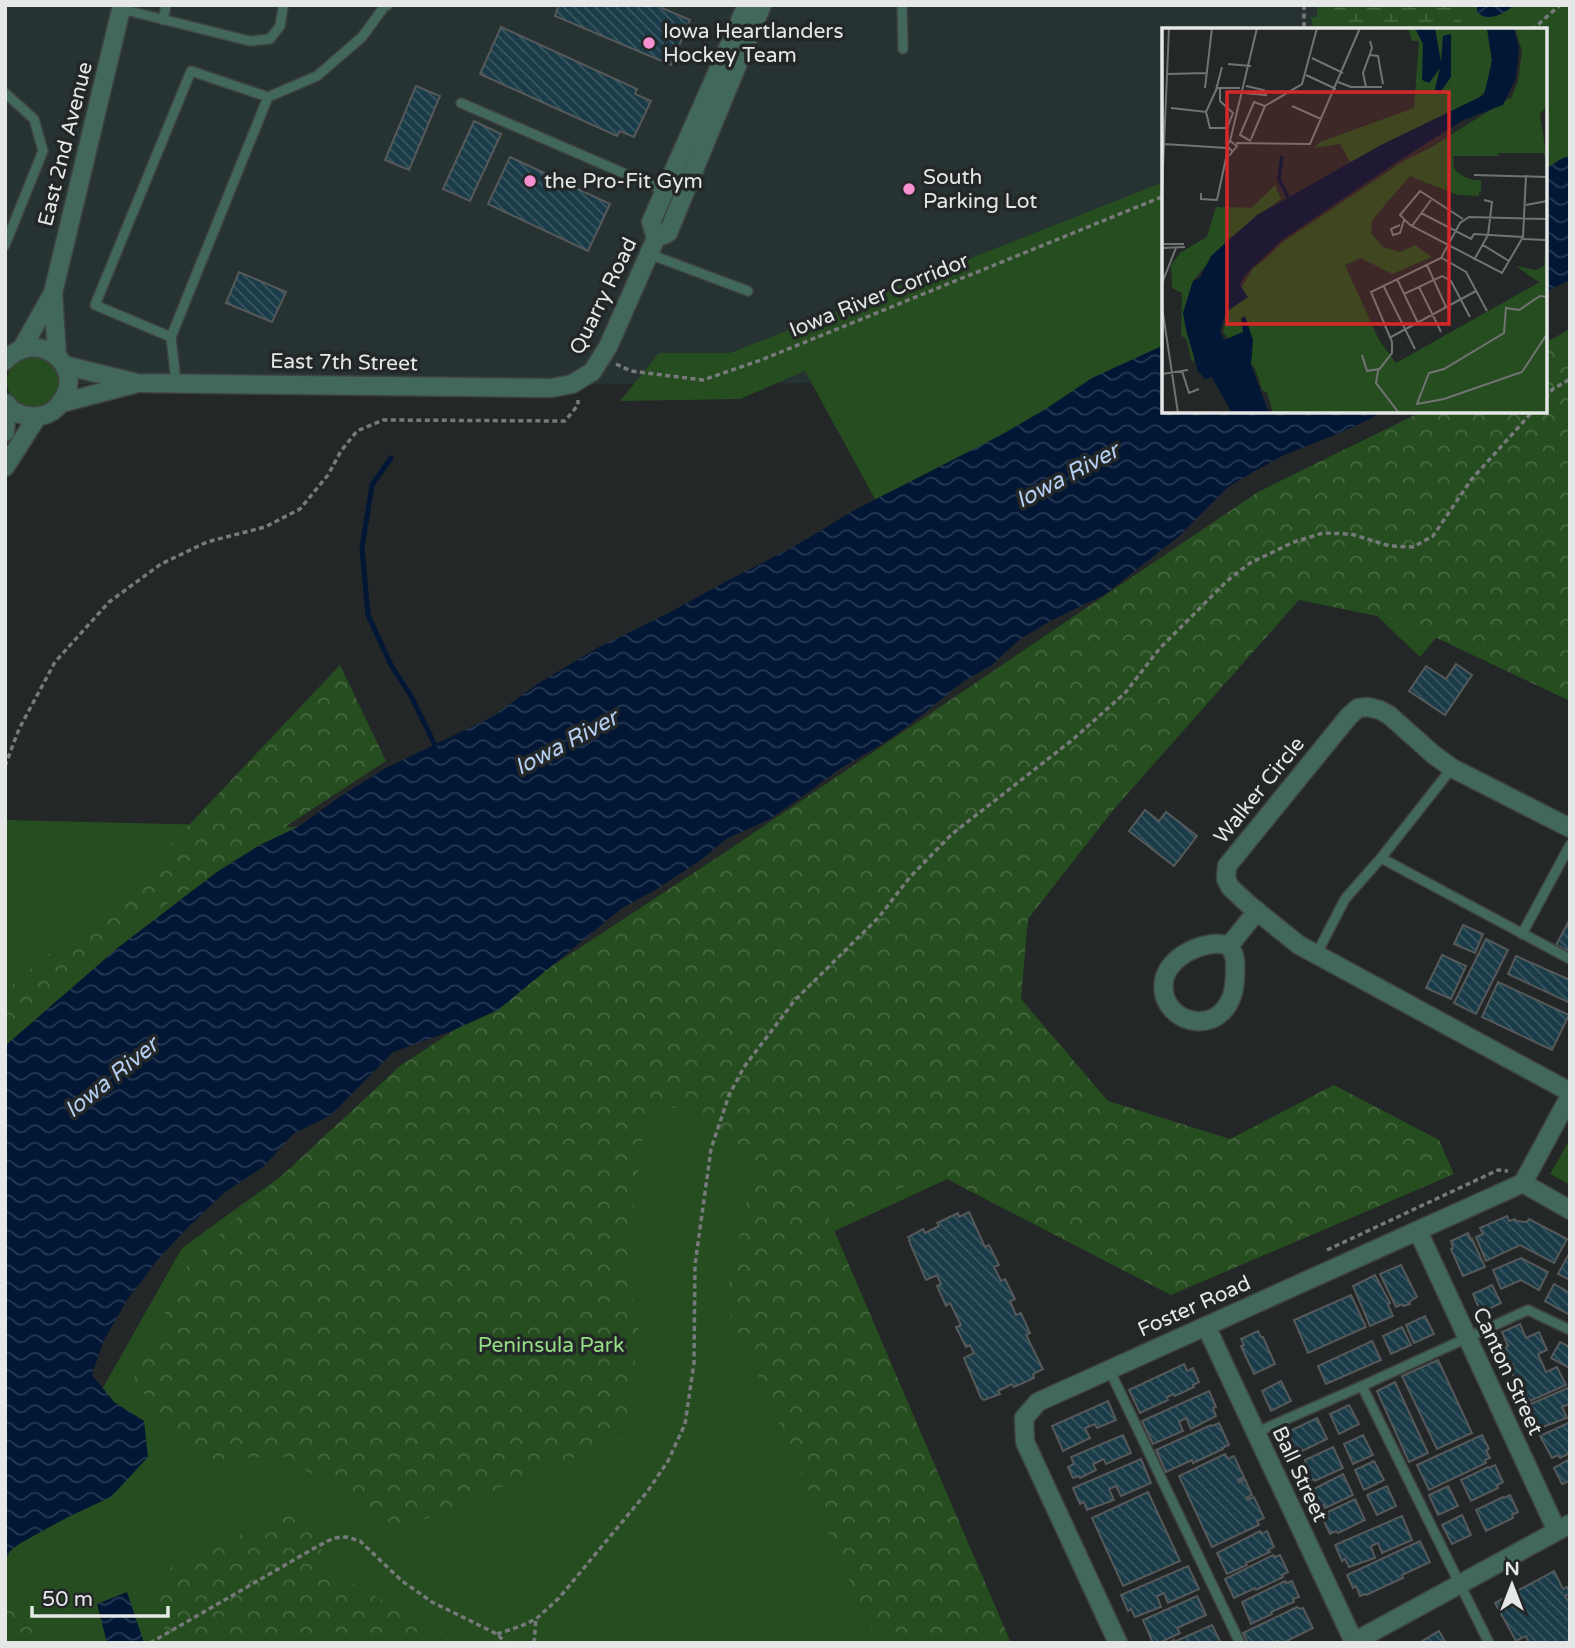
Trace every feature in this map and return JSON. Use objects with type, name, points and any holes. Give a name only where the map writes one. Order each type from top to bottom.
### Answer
[{"type":"street","name":"Quarry Road","points":[[653,246],[651,222],[747,5]]},
{"type":"street","name":"Quarry Road","points":[[551,388],[572,384],[592,372],[608,347],[653,246],[667,233],[762,5]]},
{"type":"street","name":"East 2nd Avenue","points":[[21,349],[53,293],[122,7]]},
{"type":"street","name":"East 2nd Avenue","points":[[53,293],[61,361],[68,376],[68,387],[61,403]]},
{"type":"street","name":"East 7th Street","points":[[21,349],[36,347],[48,350],[61,361],[137,383]]},
{"type":"street","points":[[5,361],[21,349]]},
{"type":"street","name":"East 7th Street","points":[[37,417],[48,414],[61,403],[137,383],[551,388]]},
{"type":"street","points":[[5,467],[37,417],[17,413],[6,403]]},
{"type":"street","points":[[5,432],[6,403]]},
{"type":"street","name":"Walker Circle","points":[[1570,828],[1452,768],[1389,715],[1368,706],[1358,708],[1349,716],[1227,866],[1226,879],[1230,887],[1299,946],[1570,1094]]},
{"type":"street","points":[[1229,946],[1257,911]]},
{"type":"street","points":[[1206,945],[1229,946],[1235,953],[1235,988],[1224,1011],[1208,1021],[1199,1022],[1189,1020],[1175,1011],[1165,997],[1163,988],[1166,970],[1182,956],[1206,945]]},
{"type":"street","points":[[1570,1094],[1523,1183],[1570,1210]]},
{"type":"street","name":"Foster Road","points":[[1118,1643],[1025,1443],[1024,1419],[1038,1402],[1523,1183]]},
{"type":"street","name":"Canton Street","points":[[1418,1231],[1467,1338],[1564,1527]]},
{"type":"street","name":"Ball Street","points":[[1206,1326],[1353,1642]]},
{"type":"street","points":[[1353,1642],[1564,1527]]},
{"type":"lane","points":[[163,19],[166,5]]},
{"type":"lane","points":[[122,7],[250,41],[270,39],[280,26],[282,5]]},
{"type":"lane","points":[[171,337],[95,304],[191,71],[268,97],[317,76],[362,37],[388,5]]},
{"type":"lane","points":[[902,5],[903,49]]},
{"type":"lane","points":[[5,93],[34,119],[43,151],[5,245]]},
{"type":"lane","points":[[176,383],[171,337],[268,97]]},
{"type":"lane","points":[[461,103],[665,191]]},
{"type":"lane","points":[[653,246],[748,291]]},
{"type":"lane","points":[[1315,955],[1345,899],[1452,768]]},
{"type":"lane","points":[[1522,934],[1570,845]]},
{"type":"lane","points":[[1381,858],[1570,959]]},
{"type":"lane","points":[[1255,1433],[1528,1310],[1570,1331]]},
{"type":"lane","points":[[1109,1369],[1240,1643]]},
{"type":"lane","points":[[1362,1386],[1489,1643]]},
{"type":"path","points":[[1304,5],[1304,28]]},
{"type":"path","points":[[1534,28],[1560,5]]},
{"type":"path","name":"Iowa River Corridor","points":[[601,358],[631,371],[703,380],[761,360],[1162,197]]},
{"type":"path","points":[[1547,396],[1570,379]]},
{"type":"path","points":[[5,766],[19,729],[55,662],[109,602],[161,564],[207,542],[265,527],[300,509],[328,475],[341,451],[357,431],[383,420],[565,421],[578,405],[578,380]]},
{"type":"path","points":[[497,1634],[536,1619],[559,1598],[647,1492],[668,1461],[685,1424],[694,1363],[695,1265],[711,1149],[729,1096],[744,1067],[795,1000],[879,917],[910,877],[952,834],[1080,733],[1125,693],[1160,648],[1227,580],[1250,563],[1294,542],[1323,533],[1351,534],[1390,546],[1413,547],[1433,536],[1471,480],[1532,413]]},
{"type":"path","points":[[1321,1253],[1498,1170]]},
{"type":"path","points":[[150,1643],[334,1538],[360,1541],[402,1581],[432,1602],[497,1634],[506,1643]]},
{"type":"path","points":[[534,1643],[536,1619]]},
{"type":"shaded area","points":[[5,5],[1570,5],[1547,28],[1162,28],[1162,279],[894,383],[5,385]]},
{"type":"green space","points":[[1317,5],[1570,5],[1570,173],[1547,184],[1547,28],[1313,28],[1311,17],[1317,17]]},
{"type":"green space","points":[[1334,5],[1456,5],[1461,22],[1460,28],[1336,28]]},
{"type":"green space","points":[[1162,183],[1162,365],[875,499],[805,371],[740,399],[620,401],[659,353],[730,353]]},
{"type":"green space","name":"Peninsula Park","points":[[1570,329],[1570,600],[1496,566],[1420,657],[1306,548],[1074,763],[968,938],[1030,1141],[826,1235],[1003,1643],[5,1643],[5,1561],[182,1248],[446,1056],[1039,653],[1431,413],[1547,413],[1547,342]]},
{"type":"green space","name":"Peninsula Park","points":[[1570,340],[1570,701],[1401,621],[1299,600],[1114,809],[1028,919],[1021,999],[1108,1101],[1230,1139],[1334,1085],[1439,1140],[1454,1174],[1171,1295],[937,1174],[828,1216],[1011,1643],[877,1643],[725,1302],[753,1174],[698,1107],[646,1109],[627,1261],[639,1332],[625,1436],[401,1529],[283,1456],[201,1460],[133,1381],[189,1262],[400,1066],[727,851],[1258,492],[1419,413],[1547,413],[1547,351]]},
{"type":"green space","points":[[33,356],[43,358],[51,364],[57,372],[57,392],[51,400],[43,406],[33,408],[23,406],[15,400],[9,392],[7,382],[9,372],[15,364],[23,358]]},
{"type":"green space","points":[[340,665],[386,761],[148,916],[5,1040],[5,991],[137,880]]},
{"type":"green space","points":[[5,820],[298,827],[260,845],[217,872],[119,947],[5,1046]]},
{"type":"green space","points":[[1570,1139],[1570,1185],[1550,1174]]},
{"type":"green space","points":[[296,1512],[340,1577],[461,1643],[169,1643],[154,1595],[174,1562]]},
{"type":"green space","points":[[5,1604],[31,1628],[35,1643],[5,1643]]},
{"type":"water","points":[[1477,5],[1514,5],[1501,14],[1486,17],[1477,12]]},
{"type":"water","points":[[1570,156],[1570,280],[1547,291],[1547,168]]},
{"type":"water","name":"Iowa River","points":[[1162,346],[1162,413],[1379,413],[1344,431],[1282,456],[1228,487],[1178,537],[1104,595],[1020,639],[992,665],[964,681],[879,746],[841,768],[770,819],[726,839],[701,860],[622,908],[498,1010],[449,1032],[393,1052],[331,1115],[293,1134],[264,1166],[225,1192],[185,1230],[127,1300],[103,1342],[92,1375],[114,1402],[144,1421],[148,1457],[111,1497],[66,1518],[19,1544],[5,1555],[5,1046],[119,947],[217,872],[260,845],[298,827],[384,769],[492,717],[536,685],[599,647],[665,615],[795,546],[853,511],[1001,435],[1092,378]]},
{"type":"water","points":[[127,1592],[144,1643],[107,1643],[97,1604]]},
{"type":"building","name":"Iowa Heartlanders Hockey Team","points":[[559,5],[663,5],[662,8],[690,20],[671,65],[555,16]]},
{"type":"building","points":[[501,27],[637,89],[635,94],[651,101],[634,137],[620,131],[617,136],[480,74]]},
{"type":"building","points":[[416,86],[440,96],[409,170],[385,160]]},
{"type":"building","points":[[474,121],[501,134],[470,201],[443,189]]},
{"type":"building","name":"the Pro-Fit Gym","points":[[510,157],[610,204],[588,251],[488,204]]},
{"type":"building","points":[[239,272],[286,292],[272,322],[226,303]]},
{"type":"building","points":[[1456,664],[1472,675],[1445,715],[1409,691],[1426,666],[1446,679]]},
{"type":"building","points":[[1145,810],[1159,821],[1166,812],[1197,836],[1174,866],[1129,831]]},
{"type":"building","points":[[1570,919],[1570,952],[1556,945]]},
{"type":"building","points":[[1463,925],[1483,934],[1475,953],[1454,944]]},
{"type":"building","points":[[1486,939],[1508,950],[1476,1014],[1454,1003]]},
{"type":"building","points":[[1442,955],[1466,966],[1451,999],[1426,988]]},
{"type":"building","points":[[1516,956],[1570,980],[1570,1003],[1508,974]]},
{"type":"building","points":[[1498,982],[1569,1015],[1552,1050],[1482,1017]]},
{"type":"building","points":[[969,1212],[985,1247],[989,1245],[999,1265],[994,1267],[1001,1281],[1005,1279],[1015,1299],[1010,1301],[1016,1315],[1021,1313],[1030,1333],[1026,1335],[1043,1369],[1033,1374],[1034,1378],[1014,1387],[1012,1384],[998,1391],[1000,1394],[984,1400],[964,1358],[974,1353],[970,1345],[966,1347],[956,1327],[961,1325],[950,1303],[946,1306],[937,1286],[941,1284],[937,1275],[926,1280],[908,1237],[923,1229],[925,1233],[939,1226],[937,1223],[958,1213],[959,1217]]},
{"type":"building","points":[[1507,1216],[1509,1221],[1515,1219],[1527,1222],[1529,1219],[1567,1239],[1554,1263],[1520,1245],[1486,1261],[1476,1237],[1483,1234],[1480,1228]]},
{"type":"building","points":[[1468,1233],[1485,1267],[1463,1276],[1451,1249],[1451,1241]]},
{"type":"building","points":[[1570,1252],[1570,1280],[1558,1274]]},
{"type":"building","points":[[1521,1258],[1548,1272],[1539,1290],[1521,1280],[1501,1289],[1493,1270]]},
{"type":"building","points":[[1401,1265],[1417,1297],[1409,1302],[1410,1304],[1396,1307],[1380,1274]]},
{"type":"building","points":[[1375,1275],[1390,1303],[1388,1305],[1393,1316],[1370,1326],[1353,1286]]},
{"type":"building","points":[[1554,1284],[1570,1293],[1570,1315],[1545,1301]]},
{"type":"building","points":[[1492,1285],[1501,1303],[1481,1313],[1473,1294]]},
{"type":"building","points":[[1351,1295],[1366,1327],[1308,1353],[1294,1320]]},
{"type":"building","points":[[1425,1316],[1434,1334],[1414,1343],[1406,1325]]},
{"type":"building","points":[[1520,1324],[1526,1338],[1539,1332],[1547,1350],[1538,1354],[1546,1372],[1557,1367],[1566,1385],[1530,1401],[1524,1401],[1518,1387],[1523,1384],[1522,1381],[1517,1383],[1510,1369],[1514,1367],[1513,1364],[1508,1366],[1501,1349],[1508,1346],[1502,1332]]},
{"type":"building","points":[[1402,1327],[1411,1345],[1391,1354],[1383,1336]]},
{"type":"building","points":[[1258,1331],[1275,1364],[1254,1374],[1241,1346],[1244,1345],[1241,1339]]},
{"type":"building","points":[[1372,1341],[1381,1360],[1326,1384],[1318,1366]]},
{"type":"building","points":[[1560,1342],[1570,1347],[1570,1368],[1551,1358]]},
{"type":"building","points":[[1438,1360],[1472,1433],[1437,1449],[1402,1376]]},
{"type":"building","points":[[1184,1364],[1187,1371],[1193,1368],[1199,1382],[1193,1385],[1194,1387],[1167,1397],[1168,1400],[1140,1413],[1129,1390]]},
{"type":"building","points":[[1281,1381],[1291,1401],[1271,1411],[1262,1391]]},
{"type":"building","points":[[1395,1382],[1428,1453],[1409,1462],[1377,1391]]},
{"type":"building","points":[[1570,1387],[1570,1405],[1562,1407],[1567,1418],[1540,1428],[1536,1420],[1533,1422],[1526,1406]]},
{"type":"building","points":[[1209,1391],[1216,1407],[1213,1408],[1216,1416],[1191,1429],[1186,1418],[1179,1422],[1183,1431],[1153,1444],[1142,1421]]},
{"type":"building","points":[[1108,1401],[1116,1420],[1097,1428],[1095,1424],[1085,1428],[1090,1438],[1063,1451],[1052,1426]]},
{"type":"building","points":[[1349,1405],[1359,1424],[1339,1434],[1330,1414]]},
{"type":"building","points":[[1317,1418],[1327,1439],[1292,1453],[1284,1436]]},
{"type":"building","points":[[1570,1422],[1570,1453],[1560,1458],[1558,1455],[1552,1458],[1540,1436]]},
{"type":"building","points":[[1219,1423],[1229,1445],[1193,1463],[1192,1460],[1166,1472],[1156,1450]]},
{"type":"building","points":[[1123,1435],[1131,1453],[1106,1464],[1104,1459],[1093,1464],[1096,1470],[1080,1478],[1073,1478],[1068,1467],[1074,1464],[1071,1457]]},
{"type":"building","points":[[1363,1435],[1373,1455],[1353,1464],[1344,1444]]},
{"type":"building","points":[[1482,1435],[1489,1449],[1486,1450],[1490,1458],[1485,1460],[1486,1463],[1429,1490],[1417,1465]]},
{"type":"building","points":[[1333,1447],[1343,1468],[1307,1482],[1299,1465]]},
{"type":"building","points":[[1225,1454],[1228,1459],[1234,1456],[1244,1477],[1238,1480],[1239,1482],[1245,1479],[1252,1495],[1246,1498],[1247,1500],[1254,1497],[1264,1518],[1257,1521],[1259,1525],[1212,1547],[1179,1476]]},
{"type":"building","points":[[1141,1459],[1151,1483],[1121,1496],[1116,1486],[1109,1489],[1114,1500],[1087,1510],[1084,1502],[1080,1504],[1073,1488]]},
{"type":"building","points":[[1570,1459],[1570,1484],[1569,1481],[1562,1484],[1554,1468]]},
{"type":"building","points":[[1374,1461],[1384,1480],[1364,1490],[1355,1470]]},
{"type":"building","points":[[1495,1465],[1503,1482],[1497,1485],[1498,1488],[1471,1501],[1461,1480]]},
{"type":"building","points":[[1343,1474],[1353,1495],[1325,1508],[1324,1505],[1318,1508],[1310,1491]]},
{"type":"building","points":[[1387,1486],[1396,1506],[1377,1515],[1367,1495]]},
{"type":"building","points":[[1448,1486],[1458,1506],[1438,1515],[1429,1495]]},
{"type":"building","points":[[1148,1492],[1180,1561],[1123,1586],[1092,1518]]},
{"type":"building","points":[[1510,1495],[1518,1512],[1512,1515],[1513,1518],[1486,1531],[1476,1510]]},
{"type":"building","points":[[1355,1499],[1365,1520],[1330,1534],[1322,1517]]},
{"type":"building","points":[[1462,1515],[1471,1535],[1452,1544],[1442,1525]]},
{"type":"building","points":[[1402,1516],[1412,1540],[1382,1553],[1378,1543],[1371,1546],[1375,1558],[1349,1567],[1345,1559],[1342,1561],[1335,1545]]},
{"type":"building","points":[[1260,1531],[1262,1534],[1267,1531],[1274,1547],[1268,1550],[1270,1552],[1227,1574],[1217,1553]]},
{"type":"building","points":[[1420,1541],[1430,1562],[1366,1595],[1360,1596],[1356,1586],[1353,1588],[1347,1575]]},
{"type":"building","points":[[1273,1555],[1280,1555],[1288,1572],[1256,1590],[1255,1588],[1234,1598],[1225,1579]]},
{"type":"building","points":[[1188,1566],[1199,1589],[1168,1603],[1164,1593],[1157,1596],[1161,1607],[1135,1617],[1131,1609],[1128,1611],[1121,1595]]},
{"type":"building","points":[[1554,1571],[1563,1589],[1567,1587],[1570,1593],[1565,1596],[1570,1604],[1570,1643],[1529,1643],[1526,1636],[1516,1641],[1495,1603]]},
{"type":"building","points":[[1285,1581],[1292,1581],[1299,1597],[1251,1624],[1242,1602]]},
{"type":"building","points":[[1197,1596],[1206,1615],[1177,1628],[1180,1633],[1153,1643],[1143,1620]]},
{"type":"building","points":[[1297,1607],[1303,1608],[1313,1628],[1283,1643],[1248,1643],[1243,1633]]},
{"type":"building","points":[[1212,1625],[1221,1643],[1169,1643],[1174,1642]]},
{"type":"building","points":[[1439,1631],[1446,1643],[1419,1643]]},
{"type":"waterway","points":[[391,458],[372,485],[362,548],[368,615],[391,665],[411,696],[435,745]]},
{"type":"place","name":"Iowa Heartlanders Hockey Team","points":[[649,43]]},
{"type":"place","name":"the Pro-Fit Gym","points":[[530,181]]},
{"type":"place","name":"South Parking Lot","points":[[909,189]]}]
